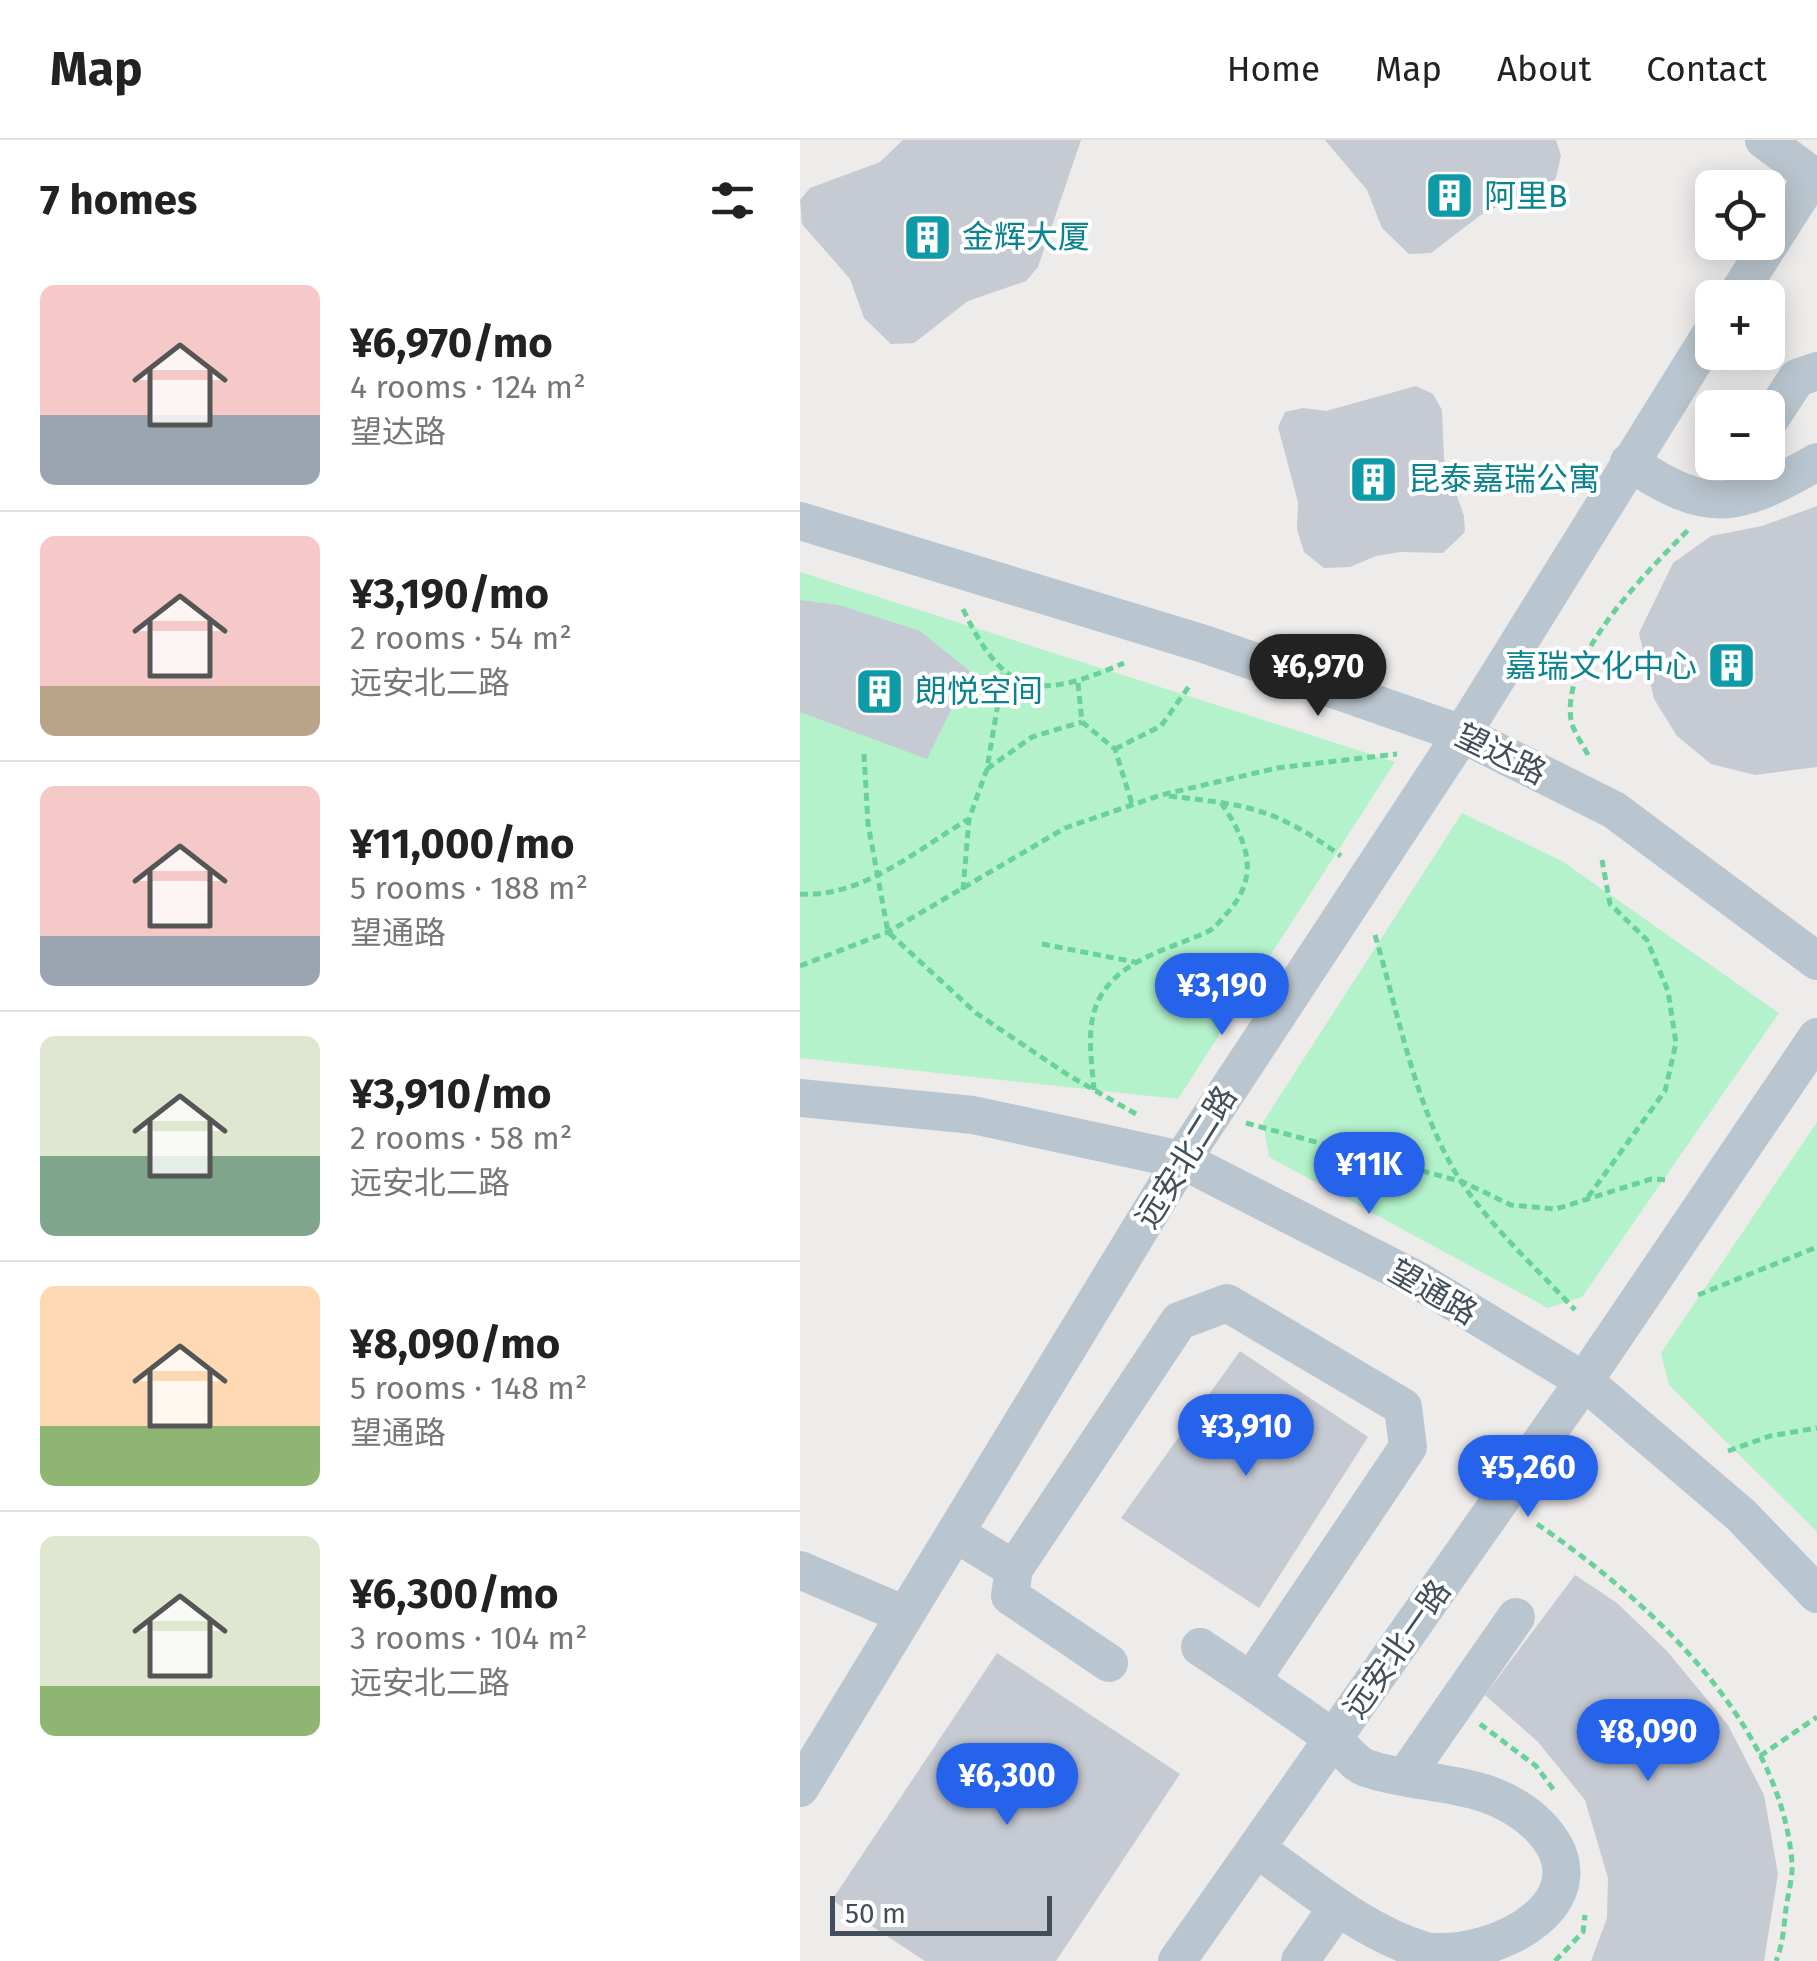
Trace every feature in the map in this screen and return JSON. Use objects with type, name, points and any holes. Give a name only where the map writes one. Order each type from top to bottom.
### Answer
[{"type":"street","points":[[1747,280],[1815,177],[1764,140]]},
{"type":"street","name":"远安北二路","points":[[800,1788],[1182,1160],[1462,734],[1695,358]]},
{"type":"street","points":[[1785,395],[1796,378],[1817,371]]},
{"type":"street","points":[[1628,462],[1689,498],[1715,502],[1771,488],[1817,462]]},
{"type":"street","points":[[1715,502],[1729,480]]},
{"type":"street","name":"望达路","points":[[800,521],[1204,644],[1462,734],[1614,810],[1817,962]]},
{"type":"street","name":"远安北一路","points":[[1178,1961],[1584,1381],[1817,1037]]},
{"type":"street","name":"望通路","points":[[800,1098],[973,1115],[1182,1160],[1419,1281],[1584,1381],[1741,1515],[1817,1594]]},
{"type":"street","points":[[1109,1663],[1010,1596],[1014,1570],[1179,1322],[1227,1303],[1403,1407],[1408,1448],[1251,1680]]},
{"type":"street","points":[[955,1533],[1014,1570]]},
{"type":"street","points":[[800,1570],[905,1615]]},
{"type":"street","points":[[1406,1775],[1516,1618]]},
{"type":"street","points":[[1200,1646],[1334,1740],[1363,1767],[1455,1782],[1498,1797],[1535,1822],[1558,1850],[1564,1883],[1547,1916],[1510,1941],[1470,1954],[1429,1953],[1337,1908],[1257,1848]]},
{"type":"street","points":[[1300,1961],[1337,1908]]},
{"type":"path","points":[[1588,755],[1571,721],[1574,681],[1595,640],[1651,568],[1715,502]]},
{"type":"path","points":[[963,609],[978,642],[1003,673],[1042,688],[1078,683],[1124,663]]},
{"type":"path","points":[[963,892],[969,818],[988,770],[1003,673]]},
{"type":"path","points":[[1078,683],[1082,722],[1115,748],[1132,804]]},
{"type":"path","points":[[1115,748],[1160,726],[1190,685]]},
{"type":"path","points":[[988,770],[1032,737],[1082,722]]},
{"type":"path","points":[[864,754],[876,875],[888,932],[976,1012],[1140,1116]]},
{"type":"path","points":[[800,966],[888,932],[963,892],[1065,828],[1132,804],[1277,768],[1397,754]]},
{"type":"path","points":[[1161,795],[1220,802],[1294,822],[1342,856]]},
{"type":"path","points":[[1094,1090],[1090,1035],[1099,998],[1135,962],[1212,930],[1240,898],[1250,861],[1242,833],[1220,802]]},
{"type":"path","points":[[800,894],[827,896],[876,875],[969,818]]},
{"type":"path","points":[[1586,1200],[1665,1091],[1676,1044],[1668,991],[1647,940],[1610,904],[1602,860]]},
{"type":"path","points":[[1374,935],[1430,1115],[1463,1182],[1574,1310]]},
{"type":"path","points":[[1042,944],[1135,962]]},
{"type":"path","points":[[1246,1123],[1463,1182],[1511,1205],[1556,1209],[1650,1179],[1668,1180]]},
{"type":"path","points":[[1698,1295],[1817,1247]]},
{"type":"path","points":[[1728,1451],[1770,1436],[1817,1428]]},
{"type":"path","points":[[1536,1524],[1602,1568],[1673,1640],[1742,1719],[1778,1791],[1792,1865],[1776,1961]]},
{"type":"path","points":[[1760,1756],[1817,1718]]},
{"type":"green space","points":[[800,572],[1395,762],[1178,1099],[800,1058]]},
{"type":"green space","points":[[1462,813],[1562,861],[1779,1013],[1582,1297],[1548,1308],[1269,1157],[1263,1122]]},
{"type":"green space","points":[[1817,1122],[1817,1532],[1669,1385],[1661,1353]]},
{"type":"building","name":"金辉大厦","points":[[903,140],[1081,140],[1038,267],[1026,281],[968,301],[914,343],[891,344],[864,318],[850,279],[802,224],[800,200],[810,188],[880,162]]},
{"type":"building","name":"阿里B","points":[[1325,140],[1556,140],[1561,156],[1556,178],[1543,191],[1486,211],[1431,253],[1409,254],[1382,228],[1367,190]]},
{"type":"building","name":"昆泰嘉瑞公寓","points":[[1416,386],[1433,394],[1442,410],[1444,459],[1464,516],[1465,532],[1443,553],[1400,552],[1376,556],[1350,567],[1324,568],[1304,552],[1297,529],[1298,502],[1278,427],[1285,412],[1303,408],[1326,411]]},
{"type":"building","name":"嘉瑞文化中心","points":[[1817,506],[1817,767],[1755,775],[1711,764],[1677,736],[1654,699],[1639,633],[1673,563],[1711,536],[1762,526]]},
{"type":"building","name":"朗悦空间","points":[[800,600],[839,605],[920,631],[970,671],[927,759],[800,712]]},
{"type":"building","points":[[1240,1351],[1368,1437],[1259,1608],[1121,1518]]},
{"type":"building","points":[[1575,1575],[1617,1603],[1667,1651],[1728,1725],[1764,1795],[1778,1874],[1764,1961],[1591,1961],[1607,1918],[1608,1878],[1585,1800],[1538,1742],[1485,1695]]},
{"type":"building","points":[[997,1653],[1180,1774],[1056,1961],[925,1961],[832,1900]]},
{"type":"place","name":"阿里B","points":[[1449,196]]},
{"type":"place","name":"金辉大厦","points":[[927,237]]},
{"type":"place","name":"昆泰嘉瑞公寓","points":[[1373,479]]},
{"type":"place","name":"嘉瑞文化中心","points":[[1732,666]]},
{"type":"place","name":"朗悦空间","points":[[880,691]]}]
